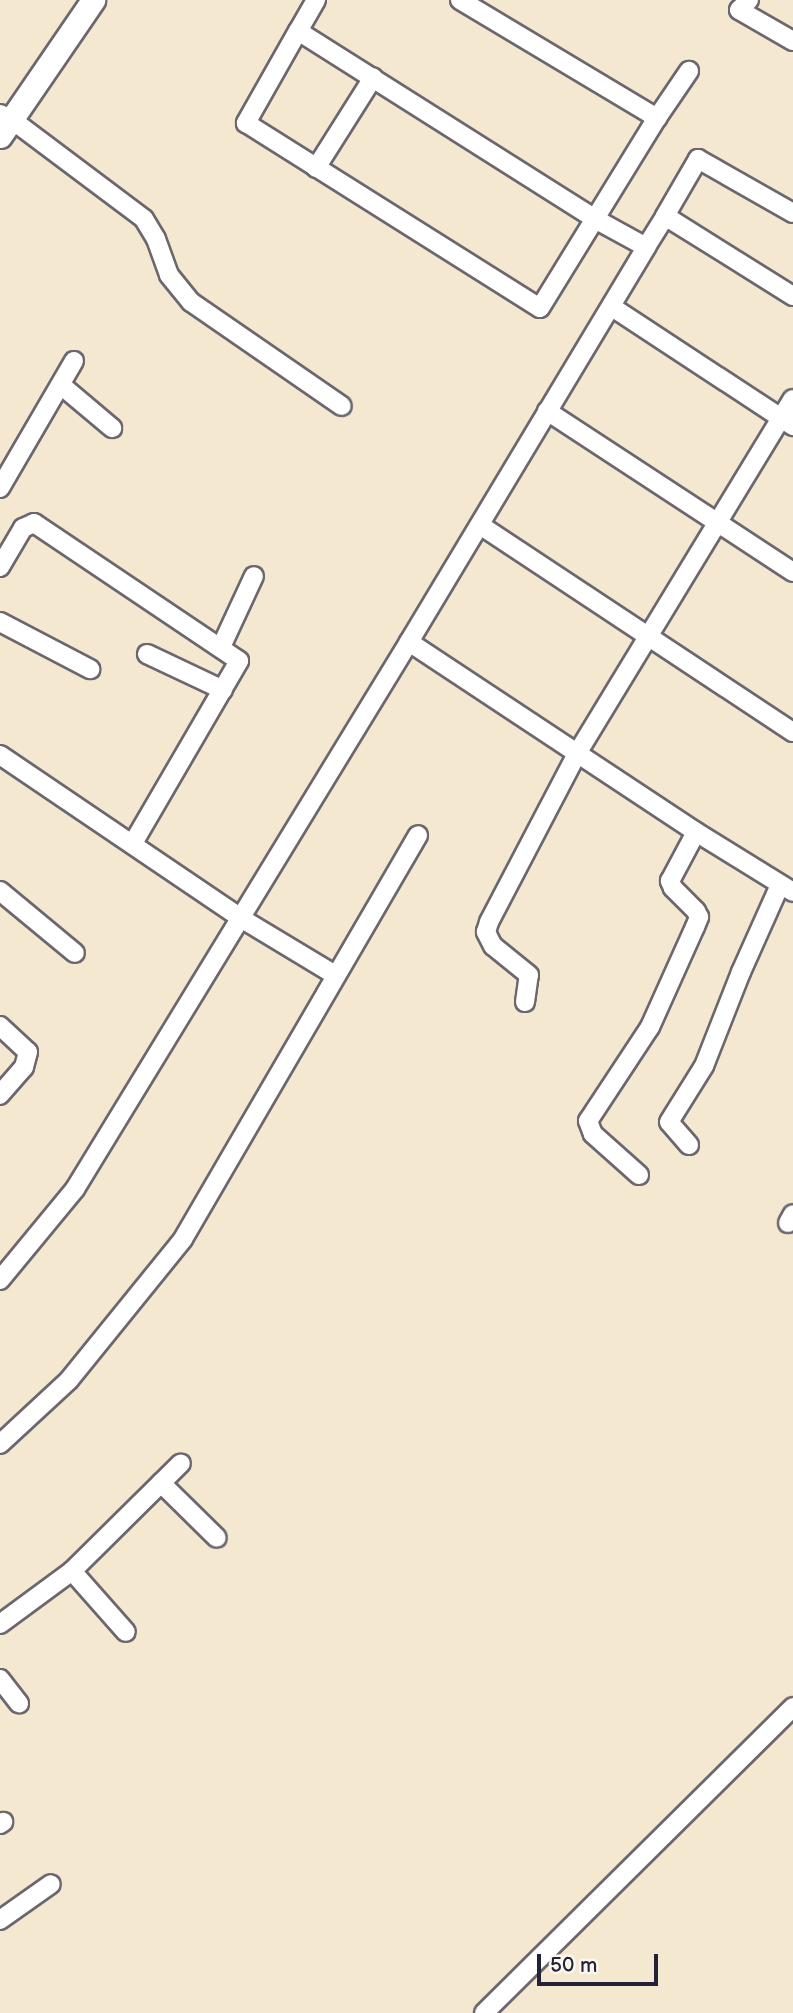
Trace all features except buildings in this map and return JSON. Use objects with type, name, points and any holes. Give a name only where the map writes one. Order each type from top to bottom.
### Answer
[{"type":"street","points":[[93,0],[4,123],[144,219],[156,239],[169,275],[191,302],[342,405]]},
{"type":"street","points":[[316,0],[246,123],[540,308],[689,71]]},
{"type":"street","points":[[460,0],[657,118]]},
{"type":"street","points":[[748,0],[739,10],[793,41]]},
{"type":"street","points":[[298,31],[596,219],[646,247]]},
{"type":"street","points":[[316,168],[373,78]]},
{"type":"street","points":[[0,1280],[75,1189],[239,917],[410,642],[698,159],[793,213]]},
{"type":"street","points":[[665,216],[793,296]]},
{"type":"street","points":[[612,307],[787,422]]},
{"type":"street","points":[[0,488],[74,361]]},
{"type":"street","points":[[61,385],[112,428]]},
{"type":"street","points":[[525,1002],[530,975],[493,946],[486,932],[578,752],[717,522],[787,422],[793,399]]},
{"type":"street","points":[[547,411],[793,572]]},
{"type":"street","points":[[0,567],[23,528],[34,523],[239,661],[133,843]]},
{"type":"street","points":[[480,525],[793,732]]},
{"type":"street","points":[[221,647],[254,576]]},
{"type":"street","points":[[0,622],[90,669]]},
{"type":"street","points":[[410,642],[696,832],[787,889],[741,972],[704,1066],[670,1122],[689,1145]]},
{"type":"street","points":[[147,654],[223,690]]},
{"type":"street","points":[[0,755],[239,917],[335,975]]},
{"type":"street","points":[[639,1175],[593,1134],[588,1121],[650,1027],[699,917],[670,881],[696,832]]},
{"type":"street","points":[[0,1444],[69,1380],[183,1239],[418,835]]},
{"type":"street","points":[[0,891],[75,953]]},
{"type":"street","points":[[0,1026],[28,1052],[24,1067],[0,1095]]},
{"type":"street","points":[[0,1624],[72,1570],[181,1463]]},
{"type":"street","points":[[160,1483],[217,1538]]},
{"type":"street","points":[[72,1570],[126,1632]]},
{"type":"street","points":[[0,1679],[19,1703]]},
{"type":"street","points":[[484,2013],[793,1707]]},
{"type":"street","points":[[0,1920],[51,1884]]}]
